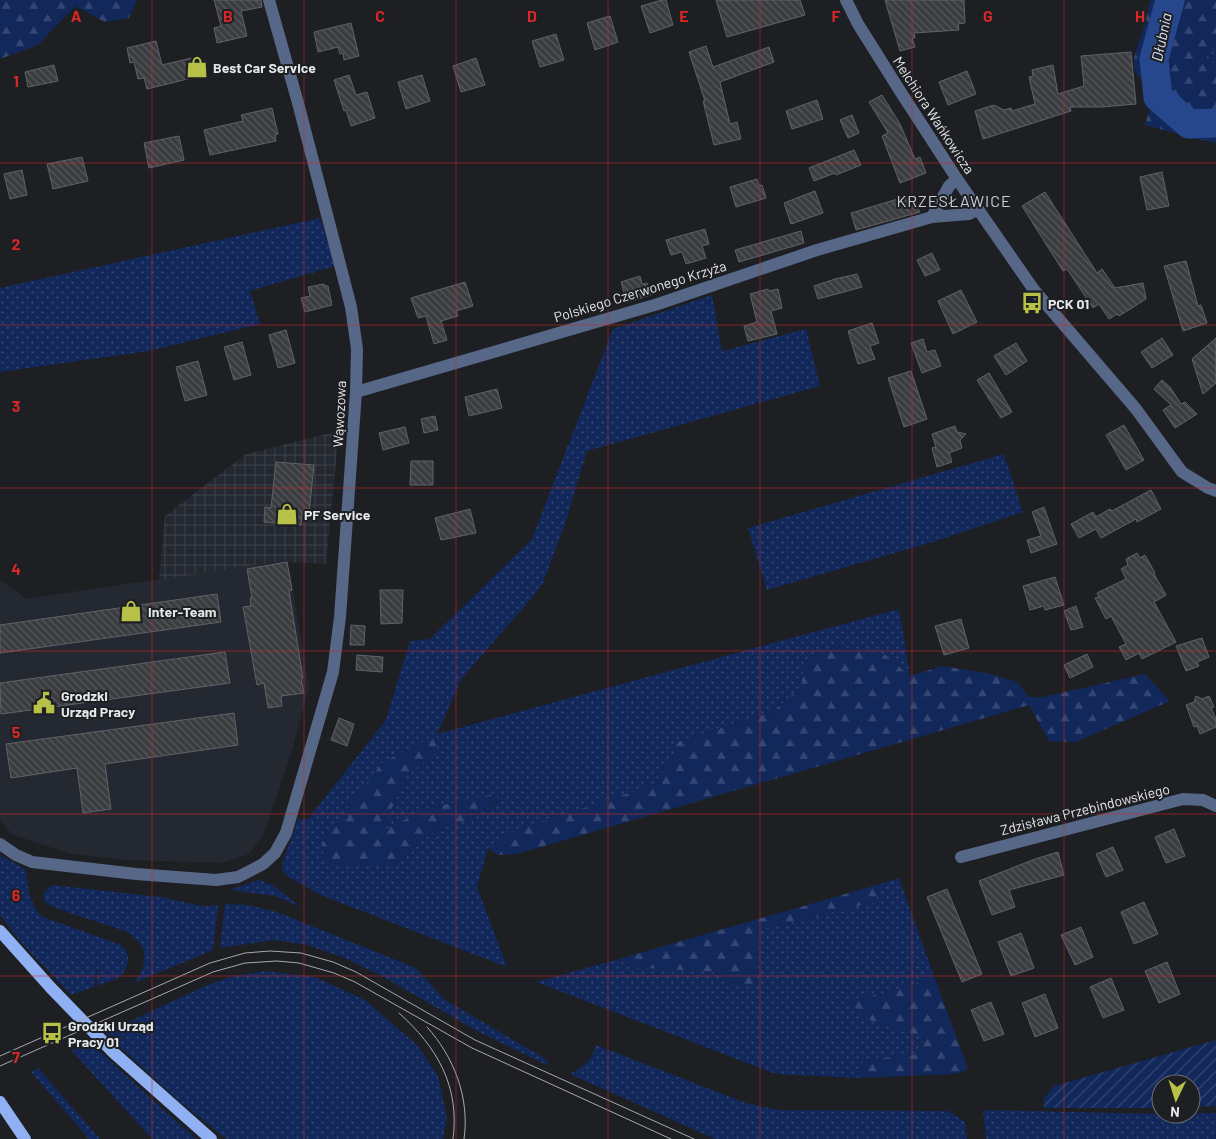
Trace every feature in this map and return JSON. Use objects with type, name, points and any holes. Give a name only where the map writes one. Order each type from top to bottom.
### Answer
[{"type":"main road","points":[[0,931],[51,988],[114,1053],[211,1139]]},
{"type":"main road","points":[[0,1102],[25,1139]]},
{"type":"street","name":"Wąwozowa","points":[[0,844],[16,855],[32,862],[136,874],[216,880],[238,877],[263,864],[275,853],[286,833],[333,672],[340,617],[356,392],[357,349],[351,307],[269,0]]},
{"type":"street","name":"Melchiora Wańkowicza","points":[[846,0],[878,57],[957,178],[1034,290],[1136,409],[1182,472],[1208,488],[1216,490]]},
{"type":"street","points":[[932,217],[949,186],[957,178]]},
{"type":"street","name":"Polskiego Czerwonego Krzyża","points":[[356,392],[658,304],[817,250],[932,217],[969,214],[978,209]]},
{"type":"street","name":"Zdzisława Przebindowskiego","points":[[961,856],[1183,799],[1203,800],[1216,806]]},
{"type":"shaded area","points":[[339,431],[326,564],[288,562],[288,560],[159,580],[165,516],[246,454]]},
{"type":"shaded area","points":[[288,560],[309,687],[293,747],[264,834],[249,854],[222,863],[126,860],[71,854],[13,835],[0,821],[0,580],[25,599]]},
{"type":"green space","points":[[0,0],[137,0],[129,18],[105,22],[75,6],[38,45],[0,59]]},
{"type":"green space","points":[[1151,0],[1216,0],[1216,39],[1205,58],[1216,65],[1216,143],[1145,125],[1152,96],[1147,84],[1136,72],[1134,60]]},
{"type":"green space","points":[[1216,39],[1216,65],[1205,58]]},
{"type":"green space","points":[[320,218],[335,266],[250,291],[260,324],[149,351],[0,372],[0,288]]},
{"type":"green space","points":[[712,295],[722,351],[806,329],[820,386],[587,451],[565,524],[543,583],[462,678],[437,734],[899,609],[910,676],[883,654],[837,646],[805,658],[801,687],[774,711],[677,742],[673,758],[654,785],[488,848],[477,887],[507,967],[323,896],[290,878],[283,872],[282,865],[298,819],[308,819],[386,720],[410,641],[430,639],[532,539],[613,329]],"holes":[[[436,735],[437,751],[406,776],[381,832],[463,802],[495,794],[499,801],[472,818],[427,835],[407,856],[395,864],[327,863]]]},
{"type":"green space","points":[[1004,454],[1023,512],[933,542],[767,590],[748,528]]},
{"type":"green space","points":[[837,646],[884,654],[910,676],[942,666],[986,673],[1017,682],[1029,697],[1043,697],[1145,674],[1170,701],[1076,742],[1049,741],[1029,705],[517,854],[498,855],[488,848],[506,834],[653,785],[673,758],[677,742],[774,711],[801,687],[805,658]]},
{"type":"green space","points":[[436,735],[437,751],[406,776],[382,831],[428,808],[495,794],[499,800],[472,818],[427,835],[407,856],[395,864],[327,863],[321,846],[330,831],[383,762]]},
{"type":"green space","points":[[0,855],[25,869],[34,907],[43,917],[121,945],[125,949],[128,962],[121,976],[97,986],[97,967],[94,987],[71,995],[19,940],[0,915]]},
{"type":"green space","points":[[899,878],[933,973],[912,986],[848,1002],[873,1022],[926,1036],[914,1055],[863,1060],[857,1078],[776,1074],[536,982],[619,959],[630,967],[715,972],[733,985],[757,985],[758,930],[875,902],[880,884]]},
{"type":"green space","points":[[259,880],[272,885],[301,907],[275,896],[230,890]]},
{"type":"green space","points":[[880,884],[875,902],[758,930],[757,986],[733,985],[715,972],[630,967],[619,959]]},
{"type":"green space","points":[[52,885],[160,897],[202,906],[218,905],[213,950],[134,983],[141,972],[144,960],[143,949],[140,943],[132,935],[124,931],[49,905],[44,901],[44,892]]},
{"type":"green space","points":[[225,904],[248,905],[277,912],[416,968],[444,999],[547,1060],[549,1066],[477,1031],[387,979],[345,958],[307,945],[274,940],[220,948]]},
{"type":"green space","points":[[265,971],[315,977],[365,1000],[417,1045],[438,1076],[447,1118],[443,1139],[226,1139],[172,1095],[105,1033],[123,1024],[139,1032],[126,1023],[205,986],[233,976]]},
{"type":"green space","points":[[933,973],[967,1070],[955,1074],[857,1078],[863,1060],[914,1055],[926,1037],[873,1022],[848,1002],[912,986]]},
{"type":"green space","points":[[1216,1040],[1216,1106],[1201,1107],[1201,1074],[1151,1074],[1151,1108],[1044,1108],[1044,1098],[1054,1086]]},
{"type":"green space","points":[[89,1042],[196,1139],[152,1139],[71,1050]]},
{"type":"green space","points":[[596,1045],[746,1103],[778,1110],[948,1111],[965,1122],[967,1139],[715,1139],[570,1074],[587,1063]]},
{"type":"green space","points":[[38,1068],[100,1139],[89,1139],[31,1072]]},
{"type":"green space","points":[[983,1110],[1151,1114],[1151,1124],[1201,1124],[1201,1113],[1216,1113],[1216,1139],[986,1139]]},
{"type":"building","points":[[214,0],[261,0],[262,7],[241,11],[247,36],[217,43],[214,28],[221,26]]},
{"type":"building","points":[[666,0],[673,25],[650,33],[641,6]]},
{"type":"building","points":[[716,0],[800,0],[805,15],[727,37]]},
{"type":"building","points":[[885,0],[964,0],[965,23],[958,24],[959,30],[914,33],[915,38],[912,38],[915,47],[900,51]]},
{"type":"building","points":[[610,16],[618,42],[595,50],[587,23]]},
{"type":"building","points":[[351,23],[359,56],[344,60],[343,53],[340,54],[338,47],[318,52],[314,32]]},
{"type":"building","points":[[556,34],[564,60],[540,67],[532,41]]},
{"type":"building","points":[[156,41],[162,65],[200,56],[204,75],[147,89],[144,78],[138,79],[134,62],[130,63],[127,48]]},
{"type":"building","points":[[706,46],[713,67],[769,47],[774,62],[720,82],[730,124],[737,122],[741,139],[714,145],[703,101],[705,101],[689,52]]},
{"type":"building","points":[[1131,52],[1136,104],[1070,107],[1071,111],[983,139],[975,111],[994,105],[1004,110],[1011,108],[1012,111],[1035,104],[1029,77],[1033,76],[1032,70],[1053,65],[1058,94],[1084,86],[1081,56]]},
{"type":"building","points":[[476,58],[485,85],[461,92],[453,66]]},
{"type":"building","points":[[54,65],[58,81],[28,87],[25,72]]},
{"type":"building","points":[[967,71],[976,94],[948,105],[939,82]]},
{"type":"building","points":[[349,75],[356,95],[367,92],[375,118],[351,126],[334,80]]},
{"type":"building","points":[[422,75],[430,101],[406,109],[398,82]]},
{"type":"building","points":[[882,95],[900,124],[915,159],[920,157],[926,173],[900,183],[882,136],[888,133],[869,102]]},
{"type":"building","points":[[817,100],[823,119],[792,129],[786,111]]},
{"type":"building","points":[[272,108],[278,134],[275,135],[276,141],[210,155],[204,130],[243,121],[241,115]]},
{"type":"building","points":[[852,115],[859,133],[848,138],[840,120]]},
{"type":"building","points":[[179,136],[184,160],[149,168],[144,143]]},
{"type":"building","points":[[854,150],[861,165],[814,181],[809,168]]},
{"type":"building","points":[[82,157],[88,181],[53,189],[47,164]]},
{"type":"building","points":[[22,170],[27,195],[10,199],[4,174]]},
{"type":"building","points":[[1162,172],[1169,206],[1147,210],[1140,177]]},
{"type":"building","points":[[757,179],[759,186],[762,185],[766,198],[736,207],[730,187]]},
{"type":"building","points":[[815,191],[823,213],[791,224],[784,203]]},
{"type":"building","points":[[1045,192],[1097,273],[1102,269],[1115,288],[1143,283],[1146,299],[1119,316],[1117,314],[1109,319],[1099,304],[1093,308],[1067,269],[1063,271],[1022,206]]},
{"type":"building","points":[[911,195],[920,212],[856,230],[851,213]]},
{"type":"building","points":[[705,229],[709,244],[702,246],[706,258],[686,264],[682,252],[671,255],[666,240]]},
{"type":"building","points":[[801,231],[804,243],[739,262],[735,250]]},
{"type":"building","points":[[932,253],[940,270],[925,276],[917,260]]},
{"type":"building","points":[[1186,261],[1198,306],[1201,305],[1207,323],[1183,331],[1164,266]]},
{"type":"building","points":[[857,274],[862,287],[818,299],[814,286]]},
{"type":"building","points":[[640,276],[642,284],[647,283],[651,295],[627,302],[621,282]]},
{"type":"building","points":[[465,282],[473,306],[456,311],[458,316],[441,321],[447,340],[434,344],[426,316],[418,318],[411,298]]},
{"type":"building","points":[[324,284],[328,286],[332,305],[305,312],[301,298],[310,296],[308,287]]},
{"type":"building","points":[[768,289],[769,291],[778,289],[782,308],[771,311],[777,334],[748,341],[744,326],[757,322],[750,294]]},
{"type":"building","points":[[961,290],[977,322],[953,334],[938,301]]},
{"type":"building","points":[[872,323],[879,343],[870,346],[875,359],[858,364],[848,331]]},
{"type":"building","points":[[286,330],[295,363],[278,368],[269,335]]},
{"type":"building","points":[[1162,338],[1173,355],[1152,368],[1141,352]]},
{"type":"building","points":[[1216,338],[1216,383],[1203,394],[1192,359]]},
{"type":"building","points":[[923,339],[927,352],[935,350],[941,366],[922,373],[911,343]]},
{"type":"building","points":[[242,342],[251,375],[234,380],[224,347]]},
{"type":"building","points":[[1016,343],[1027,361],[1006,375],[994,356]]},
{"type":"building","points":[[198,361],[207,395],[185,401],[176,367]]},
{"type":"building","points":[[911,371],[927,419],[904,427],[888,378]]},
{"type":"building","points":[[989,373],[1012,412],[1001,418],[977,380]]},
{"type":"building","points":[[1162,380],[1170,387],[1181,404],[1185,402],[1197,414],[1175,428],[1163,410],[1171,405],[1154,389]]},
{"type":"building","points":[[497,389],[502,408],[469,416],[465,397]]},
{"type":"building","points":[[435,416],[438,430],[424,433],[421,419]]},
{"type":"building","points":[[1124,425],[1144,460],[1126,470],[1106,435]]},
{"type":"building","points":[[955,426],[957,432],[966,434],[960,440],[962,448],[949,453],[952,462],[937,467],[932,448],[936,447],[932,434]]},
{"type":"building","points":[[405,427],[409,443],[383,450],[379,433]]},
{"type":"building","points":[[411,461],[433,461],[433,485],[410,485]]},
{"type":"building","points":[[276,462],[314,465],[309,513],[302,512],[301,525],[264,522],[265,507],[271,508]]},
{"type":"building","points":[[1151,490],[1161,509],[1137,522],[1136,519],[1101,538],[1096,529],[1079,538],[1071,524],[1093,512],[1096,517],[1110,509],[1112,511]]},
{"type":"building","points":[[1044,507],[1057,544],[1031,553],[1027,540],[1041,536],[1032,512]]},
{"type":"building","points":[[470,509],[476,533],[441,540],[435,518]]},
{"type":"building","points":[[1137,553],[1140,558],[1145,555],[1166,595],[1154,602],[1176,642],[1142,659],[1139,653],[1126,660],[1119,647],[1126,644],[1111,616],[1106,619],[1095,598],[1099,597],[1097,593],[1126,579],[1121,569],[1128,565],[1126,559]]},
{"type":"building","points":[[287,562],[292,590],[289,591],[304,693],[281,696],[282,706],[268,708],[264,683],[257,685],[243,607],[251,606],[250,598],[252,598],[247,569]]},
{"type":"building","points":[[1055,577],[1064,605],[1045,610],[1044,606],[1030,610],[1023,586]]},
{"type":"building","points":[[380,590],[403,590],[402,623],[381,624]]},
{"type":"building","points":[[217,594],[221,622],[0,653],[0,625]]},
{"type":"building","points":[[1076,606],[1083,627],[1071,630],[1064,611]]},
{"type":"building","points":[[961,619],[969,648],[944,655],[935,626]]},
{"type":"building","points":[[351,625],[365,626],[364,645],[350,645]]},
{"type":"building","points":[[1202,638],[1209,657],[1197,662],[1199,666],[1186,671],[1176,646]]},
{"type":"building","points":[[225,652],[230,683],[1,714],[0,683]]},
{"type":"building","points":[[1087,654],[1093,667],[1070,678],[1064,665]]},
{"type":"building","points":[[357,655],[383,657],[382,672],[356,670]]},
{"type":"building","points":[[1196,696],[1202,699],[1209,696],[1214,707],[1211,708],[1216,719],[1216,727],[1200,734],[1197,726],[1194,727],[1186,705],[1194,702]]},
{"type":"building","points":[[234,713],[238,745],[105,764],[111,809],[83,813],[77,768],[11,778],[6,744]]},
{"type":"building","points":[[339,718],[354,724],[347,746],[331,740]]},
{"type":"building","points":[[1174,829],[1185,856],[1166,863],[1155,837]]},
{"type":"building","points":[[1113,847],[1123,870],[1106,877],[1096,854]]},
{"type":"building","points":[[1058,852],[1064,875],[1009,890],[1015,907],[992,915],[979,881]]},
{"type":"building","points":[[947,889],[982,974],[962,982],[927,897]]},
{"type":"building","points":[[1144,902],[1158,934],[1134,944],[1121,912]]},
{"type":"building","points":[[1081,927],[1093,957],[1075,965],[1061,935]]},
{"type":"building","points":[[1021,933],[1034,968],[1011,976],[998,942]]},
{"type":"building","points":[[1167,962],[1180,994],[1159,1003],[1145,971]]},
{"type":"building","points":[[1111,978],[1124,1010],[1103,1018],[1090,987]]},
{"type":"building","points":[[1045,994],[1058,1028],[1035,1037],[1022,1003]]},
{"type":"building","points":[[991,1002],[1004,1034],[984,1041],[971,1010]]},
{"type":"waterway","name":"Dłubnia","points":[[1170,0],[1154,59],[1158,97],[1189,124],[1216,123]]},
{"type":"tram line","points":[[0,1056],[210,963],[245,953],[270,951],[301,953],[333,962],[356,972],[475,1040],[694,1139]]},
{"type":"tram line","points":[[0,1066],[213,972],[245,963],[277,961],[299,963],[334,973],[355,982],[472,1048],[671,1139]]},
{"type":"tram line","points":[[399,1013],[413,1026],[435,1054],[443,1069],[453,1102],[453,1139]]},
{"type":"tram line","points":[[427,1027],[445,1051],[458,1079],[465,1108],[464,1139]]},
{"type":"place","name":"Best Car Service","points":[[197,67]]},
{"type":"place","name":"PCK 01","points":[[1032,303]]},
{"type":"place","name":"PF Service","points":[[287,514]]},
{"type":"place","name":"Inter-Team","points":[[131,611]]},
{"type":"place","name":"Grodzki Urząd Pracy","points":[[44,703]]},
{"type":"place","name":"Grodzki Urząd Pracy 01","points":[[52,1033]]},
{"type":"district","name":"KRZESŁAWICE","points":[[954,200]]}]
